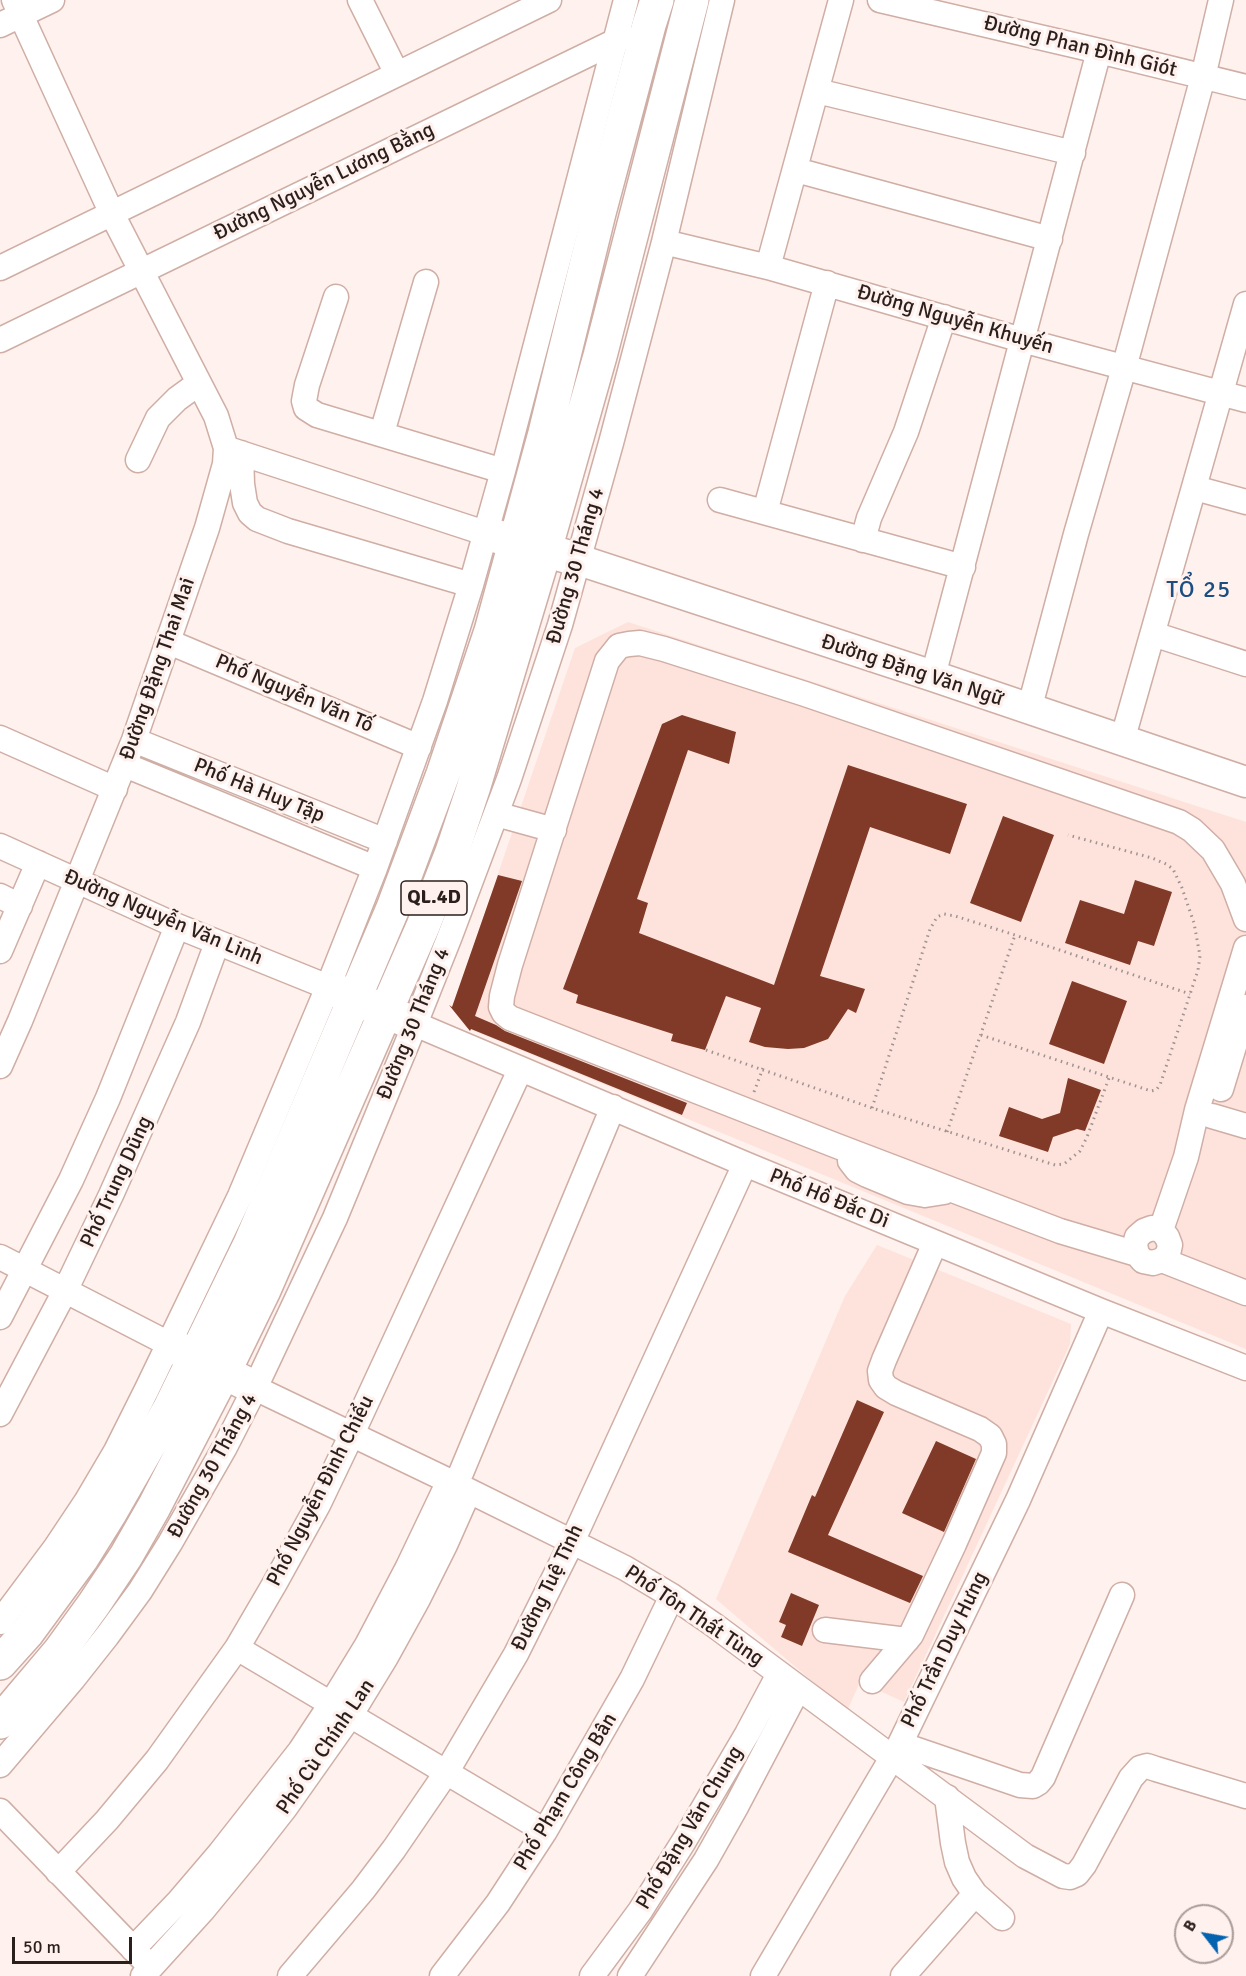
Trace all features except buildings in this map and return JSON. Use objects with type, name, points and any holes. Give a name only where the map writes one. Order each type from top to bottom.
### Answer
[{"type":"highway","name":"Đường 30 Tháng 4","points":[[0,1663],[27,1633],[82,1558],[141,1460],[182,1350],[250,1244],[342,993],[393,908],[454,743],[487,641],[531,546],[600,356],[701,1]]},
{"type":"highway","name":"Đường 30 Tháng 4","points":[[0,1722],[60,1651],[126,1556],[154,1507],[401,1018],[423,926],[474,786],[653,12]]},
{"type":"highway","points":[[485,533],[579,560]]},
{"type":"highway","points":[[342,993],[401,1018]]},
{"type":"highway","points":[[182,1350],[255,1388]]},
{"type":"main road","name":"Đường Đặng Văn Ngữ","points":[[579,560],[1246,782]]},
{"type":"street","points":[[0,26],[18,8],[52,0]]},
{"type":"street","points":[[360,0],[397,74]]},
{"type":"street","points":[[0,268],[549,0]]},
{"type":"street","name":"Đường 30 Tháng 4","points":[[342,993],[375,868],[419,747],[471,585],[626,0]]},
{"type":"street","points":[[768,267],[841,0]]},
{"type":"street","name":"Đường Phan Đình Giót","points":[[879,0],[1246,87]]},
{"type":"street","points":[[1029,710],[1203,77],[1221,0]]},
{"type":"street","name":"Đường 30 Tháng 4","points":[[0,1765],[73,1679],[140,1591],[225,1447],[335,1218],[401,1018],[450,936],[538,694],[579,560],[664,242],[701,1]]},
{"type":"street","name":"Đường Nguyễn Lương Bằng","points":[[0,340],[614,42],[653,12],[701,1]]},
{"type":"street","name":"Đường Đặng Thai Mai","points":[[0,1066],[125,765],[169,642],[225,464],[234,451],[112,214],[18,8]]},
{"type":"street","points":[[933,676],[1099,51]]},
{"type":"street","points":[[817,91],[1073,153]]},
{"type":"street","points":[[796,170],[1050,239]]},
{"type":"street","name":"Đường Nguyễn Khuyến","points":[[664,242],[827,283],[1022,340],[1246,400]]},
{"type":"street","points":[[382,433],[426,282]]},
{"type":"street","points":[[765,512],[827,283]]},
{"type":"street","points":[[336,297],[307,384],[304,401],[306,408],[317,415],[503,471]]},
{"type":"street","points":[[1122,741],[1246,304]]},
{"type":"street","points":[[863,540],[869,518],[906,432],[944,317]]},
{"type":"street","points":[[138,460],[158,418],[198,383]]},
{"type":"street","points":[[234,451],[485,533]]},
{"type":"street","points":[[234,451],[245,503],[250,513],[257,519],[288,531],[471,585]]},
{"type":"street","points":[[1195,488],[1246,502]]},
{"type":"street","points":[[720,500],[963,567]]},
{"type":"street","points":[[1153,634],[1246,664]]},
{"type":"street","name":"Phố Nguyễn Văn Tố","points":[[169,642],[419,747]]},
{"type":"street","points":[[1137,1254],[1060,1231],[748,1112],[504,1014],[501,1007],[502,996],[510,965],[607,660],[619,646],[640,643],[805,694],[1179,822],[1192,830],[1213,850],[1233,884],[1246,919]]},
{"type":"street","points":[[0,738],[115,789]]},
{"type":"street","name":"Phố Hà Huy Tập","points":[[134,740],[385,841]]},
{"type":"street","name":"Phố Hà Huy Tập","points":[[125,765],[375,868]]},
{"type":"street","points":[[496,813],[554,830]]},
{"type":"street","name":"Đường Nguyễn Văn Linh","points":[[0,846],[177,926],[342,993]]},
{"type":"street","points":[[0,951],[10,901],[38,863]]},
{"type":"street","name":"Phố Trung Dũng","points":[[0,1317],[71,1180],[108,1098],[177,926]]},
{"type":"street","name":"Phố Trung Dũng","points":[[0,1414],[65,1291],[153,1103],[188,1022],[217,943]]},
{"type":"street","points":[[1161,1230],[1186,1157],[1197,1110],[1246,948]]},
{"type":"street","points":[[1186,1157],[1212,1116],[1246,1007]]},
{"type":"street","name":"Phố Hồ Đắc Di","points":[[401,1018],[935,1243],[1246,1368]]},
{"type":"street","name":"Phố Nguyễn Đình Chiểu","points":[[58,1872],[107,1820],[157,1760],[237,1648],[318,1505],[520,1070]]},
{"type":"street","name":"Phố Cù Chính Lan","points":[[151,1973],[291,1800],[340,1710],[372,1635],[458,1486],[613,1107]]},
{"type":"street","points":[[1212,1116],[1246,1126]]},
{"type":"street","name":"Đường Tuệ Tĩnh","points":[[290,1976],[363,1890],[446,1773],[516,1654],[572,1542],[745,1164]]},
{"type":"street","points":[[1152,1228],[1161,1230],[1170,1245],[1168,1254],[1162,1260],[1153,1263],[1143,1261],[1137,1254],[1135,1245],[1137,1237],[1152,1228]]},
{"type":"street","points":[[872,1681],[911,1635],[994,1453],[994,1444],[990,1436],[980,1429],[896,1393],[886,1387],[881,1380],[880,1371],[884,1360],[935,1243]]},
{"type":"street","points":[[0,1257],[182,1350]]},
{"type":"street","points":[[1162,1260],[1246,1293]]},
{"type":"street","name":"Phố Trần Duy Hưng","points":[[763,1976],[895,1751],[1018,1500],[1101,1311]]},
{"type":"street","name":"Đường 30 Tháng 4","points":[[0,1623],[86,1502],[116,1450],[182,1350]]},
{"type":"street","name":"Phố Tôn Thất Tùng","points":[[255,1388],[625,1568],[672,1596],[798,1689],[895,1751],[947,1797],[1025,1856],[1055,1873],[1070,1877],[1077,1874],[1131,1778],[1140,1768],[1147,1766],[1246,1796]]},
{"type":"street","points":[[895,1751],[1028,1787],[1038,1783],[1122,1595]]},
{"type":"street","name":"Phố Phạm Công Bân","points":[[442,1976],[498,1904],[545,1831],[633,1679],[672,1596]]},
{"type":"street","points":[[825,1630],[907,1640]]},
{"type":"street","points":[[237,1648],[545,1831]]},
{"type":"street","name":"Phố Đặng Văn Chung","points":[[605,1972],[747,1734],[779,1674]]},
{"type":"street","name":"Phố Đặng Văn Chung","points":[[630,1976],[711,1851],[798,1689]]},
{"type":"street","name":"Phố Cù Chính Lan","points":[[134,1949],[242,1825],[300,1751],[340,1710]]},
{"type":"street","points":[[947,1797],[953,1843],[957,1862],[964,1878],[975,1894],[1002,1918]]},
{"type":"street","points":[[0,1810],[134,1949],[151,1973]]},
{"type":"street","points":[[903,1976],[975,1894]]},
{"type":"path","points":[[981,1035],[1151,1091],[1156,1090],[1160,1085],[1198,970],[1200,956],[1198,939],[1182,888],[1173,869],[1152,858],[1068,835]]},
{"type":"path","points":[[872,1108],[930,929],[937,917],[944,914],[955,915],[1190,994]]},
{"type":"path","points":[[947,1132],[1016,935]]},
{"type":"path","points":[[706,1050],[763,1068],[872,1108],[1055,1165],[1064,1164],[1080,1150],[1109,1078]]},
{"type":"path","points":[[748,1112],[763,1068]]},
{"type":"shaded area","points":[[628,622],[1246,822],[1246,1349],[467,1028],[452,1009],[575,648]]},
{"type":"shaded area","points":[[877,1245],[1071,1324],[1070,1344],[904,1702],[860,1682],[847,1711],[716,1599],[845,1296]]},
{"type":"district","name":"TỔ 25","points":[[1199,591]]}]
